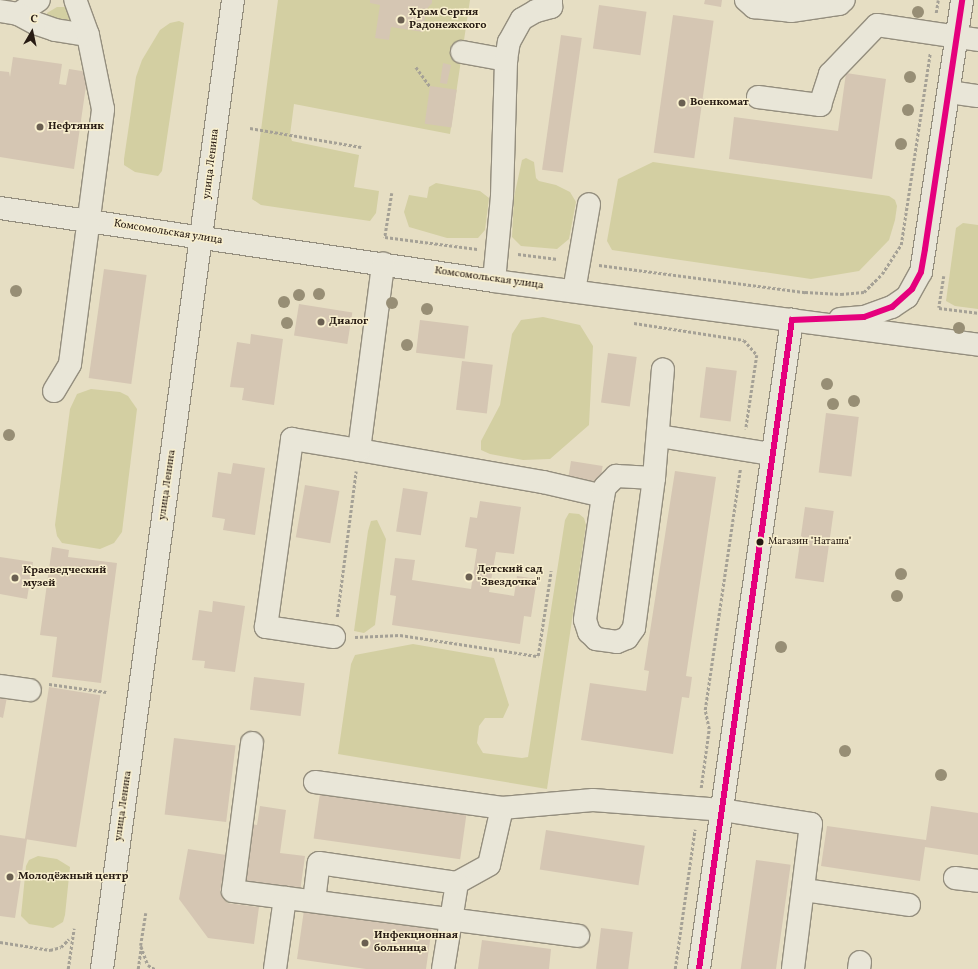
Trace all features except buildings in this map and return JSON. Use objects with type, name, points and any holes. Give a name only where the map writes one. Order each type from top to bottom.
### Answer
[{"type":"street","points":[[9,12],[39,0]]},
{"type":"street","points":[[54,391],[70,364],[87,221],[103,109],[88,35],[75,0]]},
{"type":"street","name":"улица Ленина","points":[[102,969],[202,239],[233,0]]},
{"type":"street","points":[[494,281],[502,196],[506,60],[509,42],[522,19],[536,11],[551,7],[551,0]]},
{"type":"street","points":[[746,0],[754,7],[791,11],[839,4],[844,0]]},
{"type":"street","points":[[699,969],[792,320],[864,317],[892,307],[912,289],[920,272],[925,249],[962,0]]},
{"type":"street","points":[[9,12],[55,30],[88,35]]},
{"type":"street","points":[[758,97],[820,105],[830,74],[877,25],[978,40]]},
{"type":"street","points":[[462,52],[506,60]]},
{"type":"street","points":[[949,92],[978,96]]},
{"type":"street","points":[[574,291],[590,204]]},
{"type":"street","name":"Комсомольская улица","points":[[0,208],[494,281],[978,345]]},
{"type":"street","points":[[360,450],[383,264]]},
{"type":"street","points":[[654,478],[616,476],[605,487],[585,620],[589,632],[596,639],[617,642],[627,638],[634,628],[654,478],[659,436],[663,369]]},
{"type":"street","points":[[659,436],[772,454]]},
{"type":"street","points":[[334,637],[266,627],[292,439],[543,482],[603,496]]},
{"type":"street","points":[[0,686],[38,687]]},
{"type":"street","points":[[252,743],[233,891],[578,936]]},
{"type":"street","points":[[315,782],[502,808],[593,800],[722,810],[811,824],[793,969]]},
{"type":"street","points":[[314,902],[319,863],[457,883],[489,865],[502,808]]},
{"type":"street","points":[[955,878],[978,881]]},
{"type":"street","points":[[443,969],[457,883]]},
{"type":"street","points":[[804,890],[909,905]]},
{"type":"street","points":[[275,969],[285,898]]},
{"type":"path","points":[[392,193],[385,237],[805,292],[842,294],[864,292],[882,274],[901,245],[938,0]]},
{"type":"path","points":[[416,67],[430,86]]},
{"type":"path","points":[[250,128],[361,147]]},
{"type":"path","points":[[945,269],[939,308],[978,313]]},
{"type":"path","points":[[360,450],[334,637],[400,635],[538,656],[551,571]]},
{"type":"path","points":[[38,687],[106,692]]},
{"type":"path","points":[[138,969],[146,913]]},
{"type":"path","points":[[68,969],[74,928]]},
{"type":"path","points":[[0,942],[50,950],[61,947],[69,939]]},
{"type":"path","points":[[141,946],[148,965],[155,969]]},
{"type":"shaded area","points":[[278,0],[470,0],[450,134],[294,104],[290,135],[292,141],[359,155],[354,187],[379,191],[376,213],[370,221],[261,205],[252,199]]},
{"type":"shaded area","points":[[57,7],[68,7],[76,23],[48,19],[47,13]]},
{"type":"shaded area","points":[[179,21],[184,23],[162,171],[158,176],[135,172],[124,165],[124,159],[136,77],[142,60],[160,30],[170,23]]},
{"type":"shaded area","points":[[526,158],[534,162],[536,178],[539,181],[556,185],[570,192],[576,202],[569,239],[557,249],[521,246],[512,237],[514,197],[522,160]]},
{"type":"shaded area","points":[[653,162],[889,196],[895,200],[897,206],[895,220],[889,240],[859,271],[811,279],[612,250],[607,241],[618,179]]},
{"type":"shaded area","points":[[436,183],[480,191],[489,198],[485,230],[478,238],[447,238],[409,227],[404,212],[409,195],[427,198],[429,187]]},
{"type":"shaded area","points":[[963,223],[978,225],[978,309],[955,306],[946,301],[956,228]]},
{"type":"shaded area","points":[[543,317],[580,325],[593,346],[589,425],[550,459],[523,460],[490,454],[481,450],[481,441],[500,405],[512,334],[521,320]]},
{"type":"shaded area","points":[[91,389],[120,392],[128,396],[137,409],[122,532],[114,543],[100,549],[62,543],[57,536],[55,525],[70,409],[77,394]]},
{"type":"shaded area","points":[[569,513],[579,514],[584,518],[586,525],[547,789],[338,754],[351,664],[355,655],[413,644],[494,658],[509,705],[503,718],[485,718],[479,726],[477,743],[483,753],[522,758],[528,757],[565,520]]},
{"type":"shaded area","points":[[377,520],[386,539],[375,625],[364,633],[354,631],[368,531],[371,521]]},
{"type":"shaded area","points":[[38,856],[57,859],[70,867],[65,915],[63,922],[53,928],[29,924],[21,916],[26,866],[29,860]]},
{"type":"transit line","points":[[699,969],[792,320],[864,317],[892,307],[912,289],[921,272],[925,249],[962,0]]},
{"type":"place","name":"Храм Сергия Радонежского","points":[[401,20]]},
{"type":"place","name":"Военкомат","points":[[682,103]]},
{"type":"place","name":"Нефтяник","points":[[40,127]]},
{"type":"place","name":"Диалог","points":[[321,322]]},
{"type":"place","name":"Магазин \"Наташа\"","points":[[760,542]]},
{"type":"place","name":"Детский сад \"Звездочка\"","points":[[469,577]]},
{"type":"place","name":"Краеведческий музей","points":[[15,578]]},
{"type":"place","name":"Молодёжный центр","points":[[10,877]]},
{"type":"place","name":"Инфекционная больница","points":[[365,943]]}]
